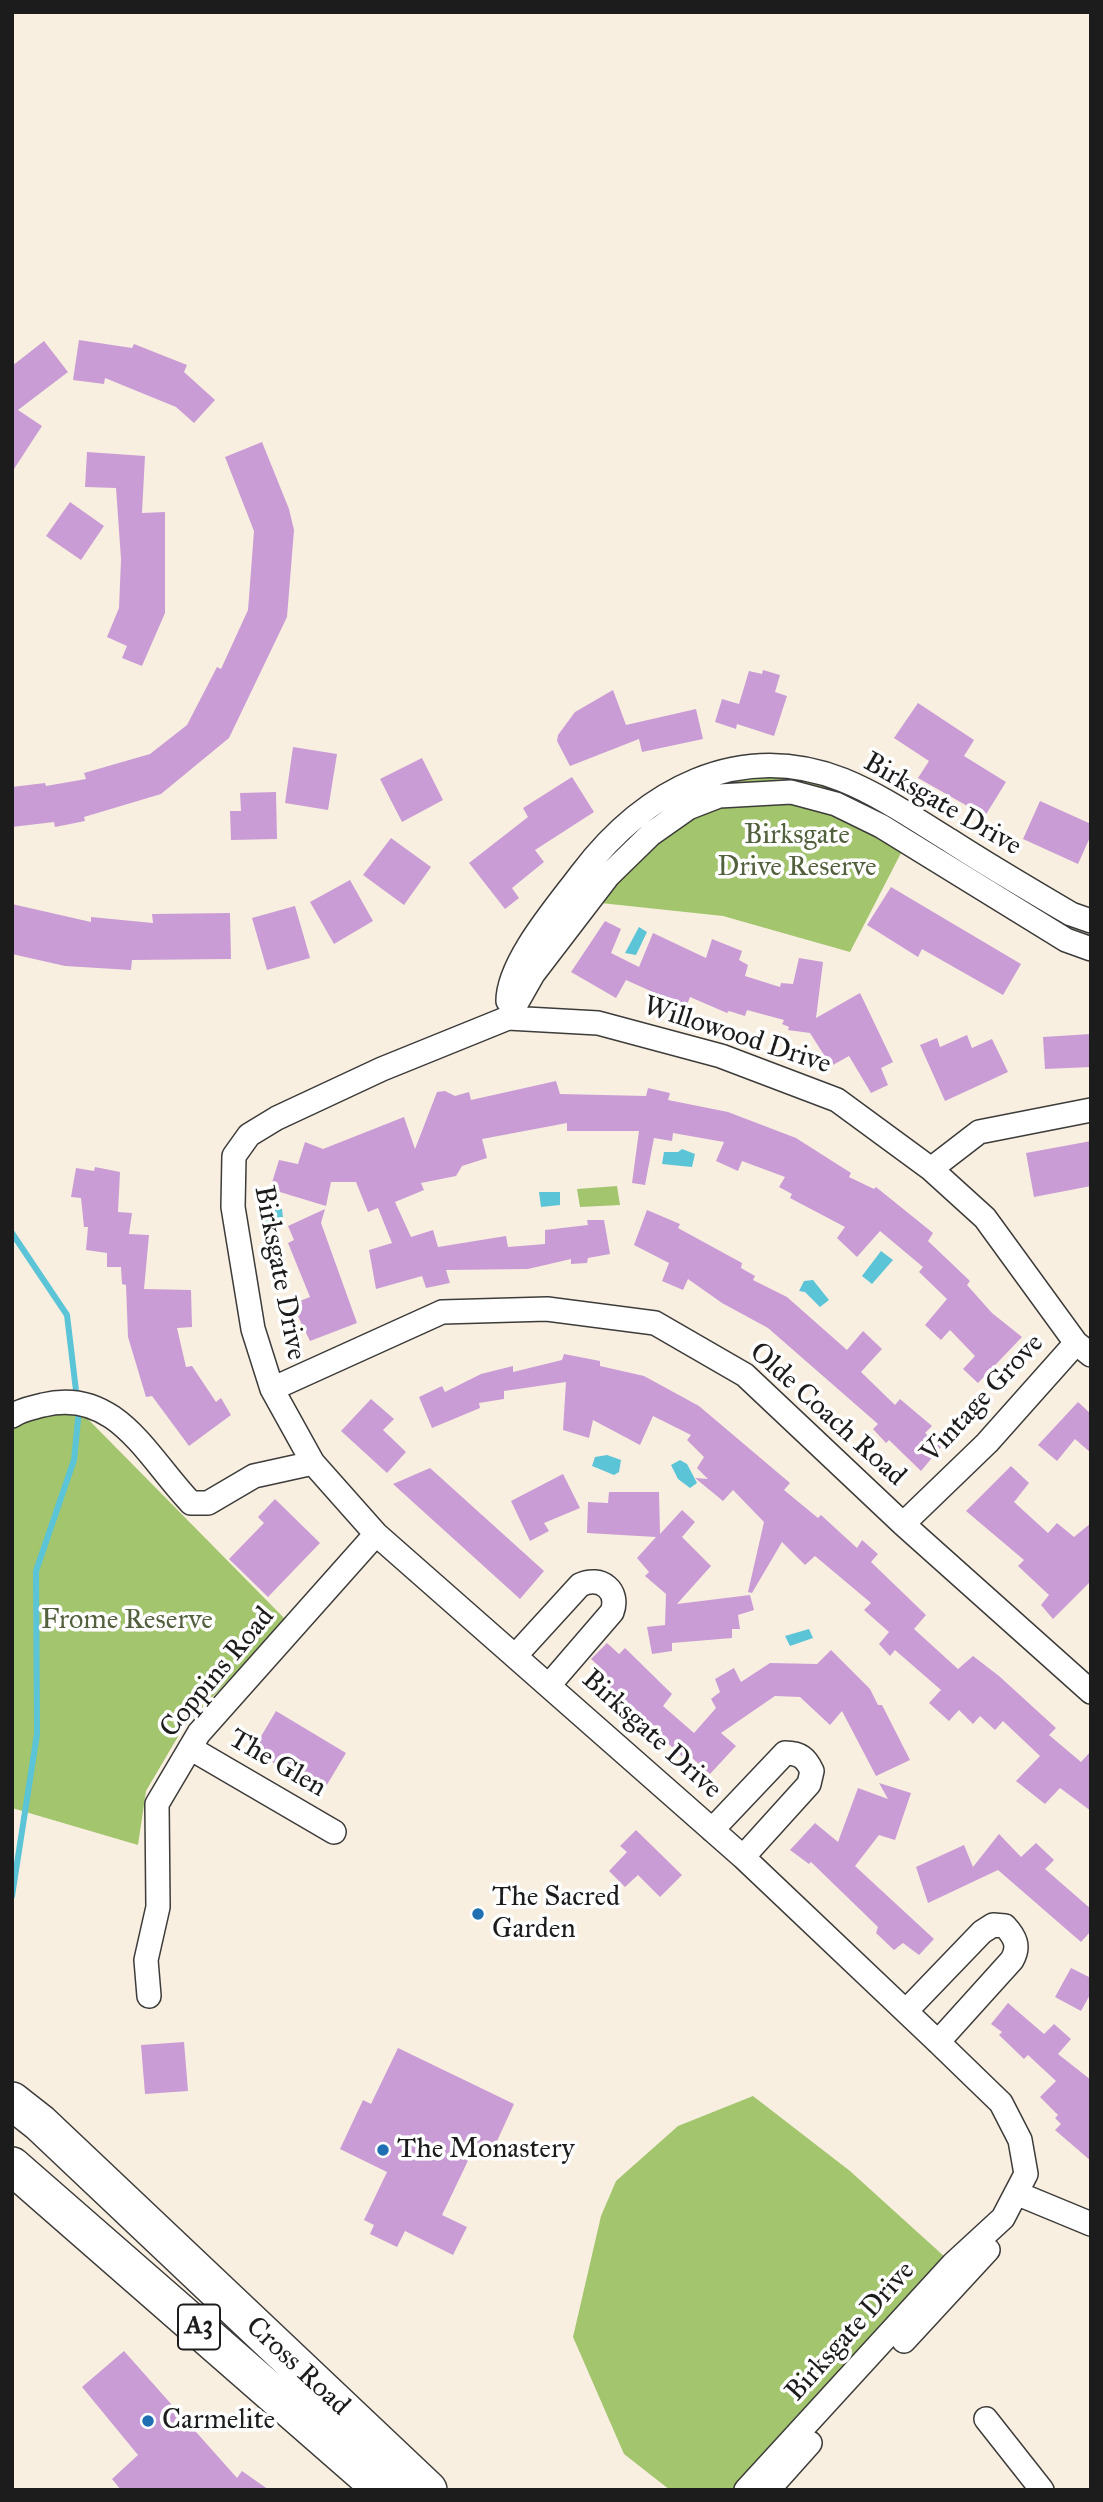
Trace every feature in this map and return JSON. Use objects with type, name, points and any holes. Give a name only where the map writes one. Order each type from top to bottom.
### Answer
[{"type":"highway","name":"Cross Road","points":[[12,2101],[40,2123],[428,2490]]},
{"type":"highway","name":"Cross Road","points":[[12,2166],[383,2490]]},
{"type":"street","name":"Birksgate Drive","points":[[508,1018],[508,989],[518,965],[563,899],[625,823],[669,793],[707,775],[745,766],[803,770],[844,780],[918,820],[1071,914],[1091,921]]},
{"type":"street","name":"Birksgate Drive","points":[[746,2490],[953,2264],[1003,2218],[1026,2174],[1020,2140],[1001,2103],[906,2011],[743,1857],[550,1684],[376,1534],[313,1463],[272,1389],[253,1329],[233,1207],[234,1156],[248,1135],[277,1118],[382,1069],[508,1018],[534,974],[608,876],[651,834],[688,808],[719,796],[791,792],[836,804],[881,826],[1066,940],[1091,949]]},
{"type":"street","name":"Willowood Drive","points":[[508,1018],[598,1023],[721,1056],[837,1100],[931,1169],[985,1218],[1083,1349]]},
{"type":"street","points":[[931,1169],[979,1132],[1091,1110]]},
{"type":"street","name":"Olde Coach Road","points":[[272,1389],[442,1312],[547,1309],[655,1323],[746,1375],[903,1524],[1091,1692]]},
{"type":"street","name":"Vintage Grove","points":[[903,1524],[1083,1349]]},
{"type":"street","points":[[12,1416],[19,1410],[62,1400],[99,1407],[127,1428],[191,1503],[208,1503],[254,1476],[313,1463]]},
{"type":"street","name":"Coppins Road","points":[[149,1996],[146,1960],[158,1908],[157,1804],[199,1733],[376,1534]]},
{"type":"street","name":"Birksgate Drive","points":[[516,1655],[580,1585],[594,1580],[607,1586],[614,1598],[612,1612],[550,1684]]},
{"type":"street","name":"The Glen","points":[[190,1748],[334,1832]]},
{"type":"street","name":"Birksgate Drive","points":[[712,1830],[785,1753],[797,1753],[807,1761],[812,1771],[809,1784],[743,1857]]},
{"type":"street","points":[[906,2011],[982,1932],[992,1925],[1005,1926],[1015,1936],[1017,1951],[1012,1960],[938,2042]]},
{"type":"street","points":[[1016,2193],[1091,2224]]},
{"type":"street","name":"Birksgate Drive","points":[[768,2490],[1002,2235],[1003,2218]]},
{"type":"street","points":[[985,2419],[1042,2490]]},
{"type":"green space","name":"Birksgate Drive Reserve","points":[[781,767],[918,820],[850,952],[723,916],[563,899],[669,793]]},
{"type":"green space","points":[[617,1186],[620,1205],[580,1207],[577,1189]]},
{"type":"green space","name":"Frome Reserve","points":[[79,1410],[286,1620],[183,1728],[146,1791],[138,1845],[12,1808],[12,1416]]},
{"type":"green space","points":[[753,2096],[850,2171],[946,2258],[734,2490],[670,2490],[624,2454],[573,2337],[601,2216],[616,2181],[678,2126]]},
{"type":"water","points":[[639,927],[647,932],[636,955],[625,953]]},
{"type":"water","points":[[682,1149],[695,1154],[692,1167],[662,1164],[664,1152],[678,1152]]},
{"type":"water","points":[[539,1192],[560,1192],[560,1205],[541,1207]]},
{"type":"water","points":[[263,1204],[282,1209],[284,1227],[260,1222]]},
{"type":"water","points":[[881,1251],[893,1260],[872,1284],[862,1276]]},
{"type":"water","points":[[813,1280],[829,1300],[820,1307],[805,1292],[799,1291],[804,1281]]},
{"type":"water","points":[[607,1455],[621,1460],[619,1472],[614,1475],[592,1466],[595,1457]]},
{"type":"water","points":[[680,1460],[687,1464],[697,1483],[690,1488],[678,1479],[671,1465]]},
{"type":"water","points":[[809,1629],[813,1638],[790,1646],[785,1636]]},
{"type":"building","points":[[79,340],[132,348],[134,344],[187,365],[184,372],[215,400],[194,423],[176,407],[105,378],[104,384],[73,380]]},
{"type":"building","points":[[44,341],[68,372],[18,410],[42,426],[12,472],[12,366]]},
{"type":"building","points":[[262,442],[289,509],[294,530],[287,617],[229,738],[161,794],[84,817],[85,821],[55,827],[54,822],[12,827],[12,787],[45,783],[46,786],[86,779],[84,773],[150,754],[187,725],[217,667],[221,669],[248,610],[254,531],[225,457]]},
{"type":"building","points":[[87,452],[145,456],[142,513],[165,512],[165,613],[142,666],[122,658],[127,646],[107,637],[119,608],[121,559],[116,488],[85,487]]},
{"type":"building","points":[[70,502],[104,526],[81,560],[46,536]]},
{"type":"building","points":[[763,670],[780,675],[775,692],[787,696],[774,736],[737,724],[736,729],[715,722],[722,699],[739,704],[749,671],[762,674]]},
{"type":"building","points":[[613,690],[626,725],[696,709],[703,739],[642,752],[639,739],[570,766],[557,741],[558,735],[575,712]]},
{"type":"building","points":[[918,703],[974,740],[964,756],[1006,782],[985,816],[918,778],[929,761],[894,738]]},
{"type":"building","points":[[293,747],[337,754],[328,810],[285,803]]},
{"type":"building","points":[[422,758],[443,800],[402,822],[380,779]]},
{"type":"building","points":[[572,777],[594,812],[535,850],[544,862],[512,888],[519,898],[505,909],[469,863],[528,817],[523,808]]},
{"type":"building","points":[[276,792],[277,839],[231,840],[230,811],[241,811],[240,793]]},
{"type":"building","points":[[1040,801],[1091,824],[1091,835],[1078,864],[1023,839]]},
{"type":"building","points":[[391,838],[431,867],[404,905],[363,875]]},
{"type":"building","points":[[350,880],[373,921],[334,944],[310,902]]},
{"type":"building","points":[[891,887],[1021,964],[1003,995],[922,949],[918,957],[867,925]]},
{"type":"building","points":[[12,904],[91,922],[91,917],[153,923],[152,914],[230,913],[231,959],[132,960],[131,970],[65,966],[12,954]]},
{"type":"building","points":[[295,906],[310,958],[267,970],[252,918]]},
{"type":"building","points":[[605,921],[621,929],[611,953],[639,967],[653,933],[706,958],[712,939],[742,951],[739,960],[748,965],[745,976],[780,987],[781,983],[793,984],[799,958],[823,962],[816,1018],[860,993],[893,1062],[881,1068],[888,1085],[871,1093],[849,1056],[831,1066],[810,1033],[788,1030],[789,1027],[782,1024],[784,1020],[747,1010],[745,1016],[729,1011],[727,1013],[690,997],[686,1007],[626,980],[616,998],[571,972]]},
{"type":"building","points":[[1091,1034],[1091,1067],[1045,1069],[1043,1037]]},
{"type":"building","points":[[967,1035],[972,1048],[992,1039],[1008,1072],[945,1101],[920,1045],[937,1038],[940,1047]]},
{"type":"building","points":[[556,1081],[560,1094],[646,1096],[648,1088],[670,1093],[668,1100],[728,1112],[796,1138],[851,1173],[849,1177],[874,1189],[876,1187],[933,1233],[928,1241],[970,1281],[967,1285],[992,1313],[1022,1337],[978,1383],[963,1369],[975,1356],[950,1330],[941,1340],[925,1325],[947,1299],[919,1272],[923,1267],[880,1231],[857,1257],[837,1238],[845,1227],[790,1198],[792,1194],[779,1187],[785,1177],[742,1161],[738,1171],[716,1161],[724,1142],[673,1133],[672,1141],[654,1138],[645,1185],[632,1183],[639,1131],[567,1131],[567,1123],[482,1139],[487,1158],[462,1166],[456,1176],[421,1183],[424,1190],[395,1202],[411,1237],[433,1230],[438,1247],[506,1236],[508,1247],[545,1244],[545,1230],[588,1225],[587,1220],[604,1220],[610,1254],[588,1258],[587,1263],[571,1264],[571,1259],[528,1269],[446,1270],[450,1283],[426,1288],[422,1276],[376,1289],[369,1250],[392,1243],[378,1208],[368,1212],[356,1182],[331,1182],[326,1206],[270,1189],[279,1160],[298,1164],[305,1142],[323,1149],[404,1117],[415,1149],[437,1092],[445,1091],[455,1096],[469,1092],[471,1100]]},
{"type":"building","points":[[1091,1141],[1091,1186],[1034,1197],[1026,1153]]},
{"type":"building","points":[[95,1167],[120,1172],[118,1212],[132,1213],[129,1234],[149,1235],[144,1289],[191,1290],[192,1327],[177,1328],[186,1367],[192,1366],[216,1402],[221,1398],[231,1415],[189,1446],[152,1396],[146,1397],[128,1337],[126,1285],[122,1284],[121,1267],[107,1267],[107,1253],[86,1250],[88,1227],[84,1227],[81,1198],[71,1197],[76,1168],[94,1171]]},
{"type":"building","points":[[325,1209],[321,1223],[357,1323],[310,1341],[292,1304],[310,1297],[288,1243],[294,1240],[288,1226]]},
{"type":"building","points":[[647,1210],[680,1224],[678,1228],[742,1263],[741,1268],[755,1276],[753,1280],[787,1297],[847,1350],[863,1331],[882,1349],[861,1372],[895,1405],[900,1399],[932,1426],[925,1433],[941,1447],[921,1471],[889,1440],[886,1443],[873,1429],[878,1424],[768,1328],[722,1303],[688,1279],[683,1290],[662,1281],[669,1263],[634,1245]]},
{"type":"building","points":[[564,1354],[600,1361],[600,1366],[644,1376],[699,1406],[790,1483],[784,1490],[818,1518],[821,1515],[857,1548],[862,1540],[878,1554],[871,1562],[926,1615],[914,1629],[958,1669],[973,1656],[999,1676],[1056,1728],[1049,1735],[1081,1762],[1091,1751],[1091,1811],[1060,1788],[1045,1804],[1016,1781],[1040,1756],[1003,1721],[995,1730],[980,1716],[973,1724],[959,1710],[949,1721],[929,1703],[941,1690],[895,1650],[890,1656],[879,1644],[889,1632],[864,1610],[871,1603],[815,1556],[805,1565],[782,1542],[752,1593],[748,1592],[764,1522],[733,1490],[723,1501],[695,1478],[708,1479],[697,1468],[704,1457],[687,1440],[691,1435],[653,1416],[640,1445],[593,1420],[589,1438],[563,1430],[566,1382],[504,1391],[504,1399],[479,1403],[480,1408],[432,1428],[419,1397],[442,1386],[445,1392],[481,1374],[513,1366],[513,1372],[562,1360]]},
{"type":"building","points":[[371,1399],[394,1419],[383,1430],[406,1452],[387,1473],[341,1431]]},
{"type":"building","points":[[1078,1402],[1091,1414],[1091,1453],[1075,1439],[1057,1461],[1038,1445]]},
{"type":"building","points":[[1011,1466],[1029,1483],[1014,1502],[1048,1533],[1057,1523],[1074,1537],[1091,1523],[1091,1581],[1053,1619],[1041,1605],[1049,1595],[1018,1566],[1024,1560],[966,1511]]},
{"type":"building","points":[[430,1468],[544,1571],[520,1599],[393,1484]]},
{"type":"building","points":[[563,1474],[580,1508],[544,1523],[549,1531],[530,1541],[511,1501]]},
{"type":"building","points":[[609,1492],[659,1492],[660,1534],[682,1510],[695,1522],[682,1537],[711,1566],[677,1604],[750,1595],[754,1610],[738,1615],[740,1629],[732,1629],[732,1638],[672,1643],[672,1651],[652,1654],[647,1627],[665,1625],[666,1594],[645,1576],[649,1572],[637,1558],[656,1537],[587,1533],[588,1502],[608,1503]]},
{"type":"building","points":[[275,1499],[320,1543],[268,1597],[229,1559],[264,1523],[258,1517]]},
{"type":"building","points":[[607,1643],[619,1654],[625,1648],[672,1694],[663,1706],[694,1733],[716,1708],[711,1699],[720,1692],[715,1679],[734,1668],[741,1682],[770,1663],[817,1664],[831,1650],[870,1689],[878,1705],[882,1705],[910,1760],[876,1776],[842,1711],[830,1725],[800,1697],[775,1696],[721,1733],[736,1746],[710,1774],[690,1756],[686,1760],[659,1735],[662,1733],[599,1677],[604,1671],[591,1659]]},
{"type":"building","points":[[276,1711],[346,1753],[322,1793],[253,1750]]},
{"type":"building","points":[[879,1783],[911,1793],[895,1840],[879,1835],[855,1866],[934,1939],[919,1955],[903,1943],[894,1950],[876,1933],[878,1927],[811,1862],[809,1864],[790,1850],[815,1823],[838,1842],[858,1788],[888,1799]]},
{"type":"building","points":[[636,1830],[682,1875],[660,1897],[638,1875],[625,1887],[609,1871],[627,1852],[620,1846]]},
{"type":"building","points":[[999,1834],[1021,1857],[1036,1843],[1054,1860],[1045,1869],[1091,1909],[1091,1931],[1081,1942],[998,1870],[928,1903],[916,1867],[964,1845],[973,1867]]},
{"type":"building","points":[[1071,1968],[1091,1978],[1091,1993],[1081,2011],[1055,1997]]},
{"type":"building","points":[[1008,2003],[1044,2034],[1054,2024],[1071,2039],[1058,2054],[1091,2080],[1091,2161],[1055,2130],[1061,2124],[1055,2118],[1058,2115],[1040,2097],[1056,2081],[1028,2055],[1024,2059],[999,2035],[1002,2032],[991,2024]]},
{"type":"building","points":[[184,2042],[188,2091],[145,2094],[141,2045]]},
{"type":"building","points":[[398,2048],[514,2104],[492,2152],[476,2144],[442,2215],[467,2227],[453,2255],[405,2231],[397,2247],[370,2234],[374,2225],[364,2220],[387,2172],[340,2149],[363,2100],[371,2104]]},
{"type":"building","name":"Carmelite","points":[[124,2351],[237,2478],[242,2471],[269,2490],[121,2490],[112,2479],[138,2455],[82,2387]]},
{"type":"waterway","points":[[12,1233],[67,1315],[77,1399]]},
{"type":"waterway","points":[[12,1896],[37,1734],[36,1571],[74,1460],[79,1410]]},
{"type":"place","name":"The Sacred Garden","points":[[478,1914]]},
{"type":"place","name":"The Monastery","points":[[383,2150]]},
{"type":"place","name":"Carmelite","points":[[148,2421]]}]
